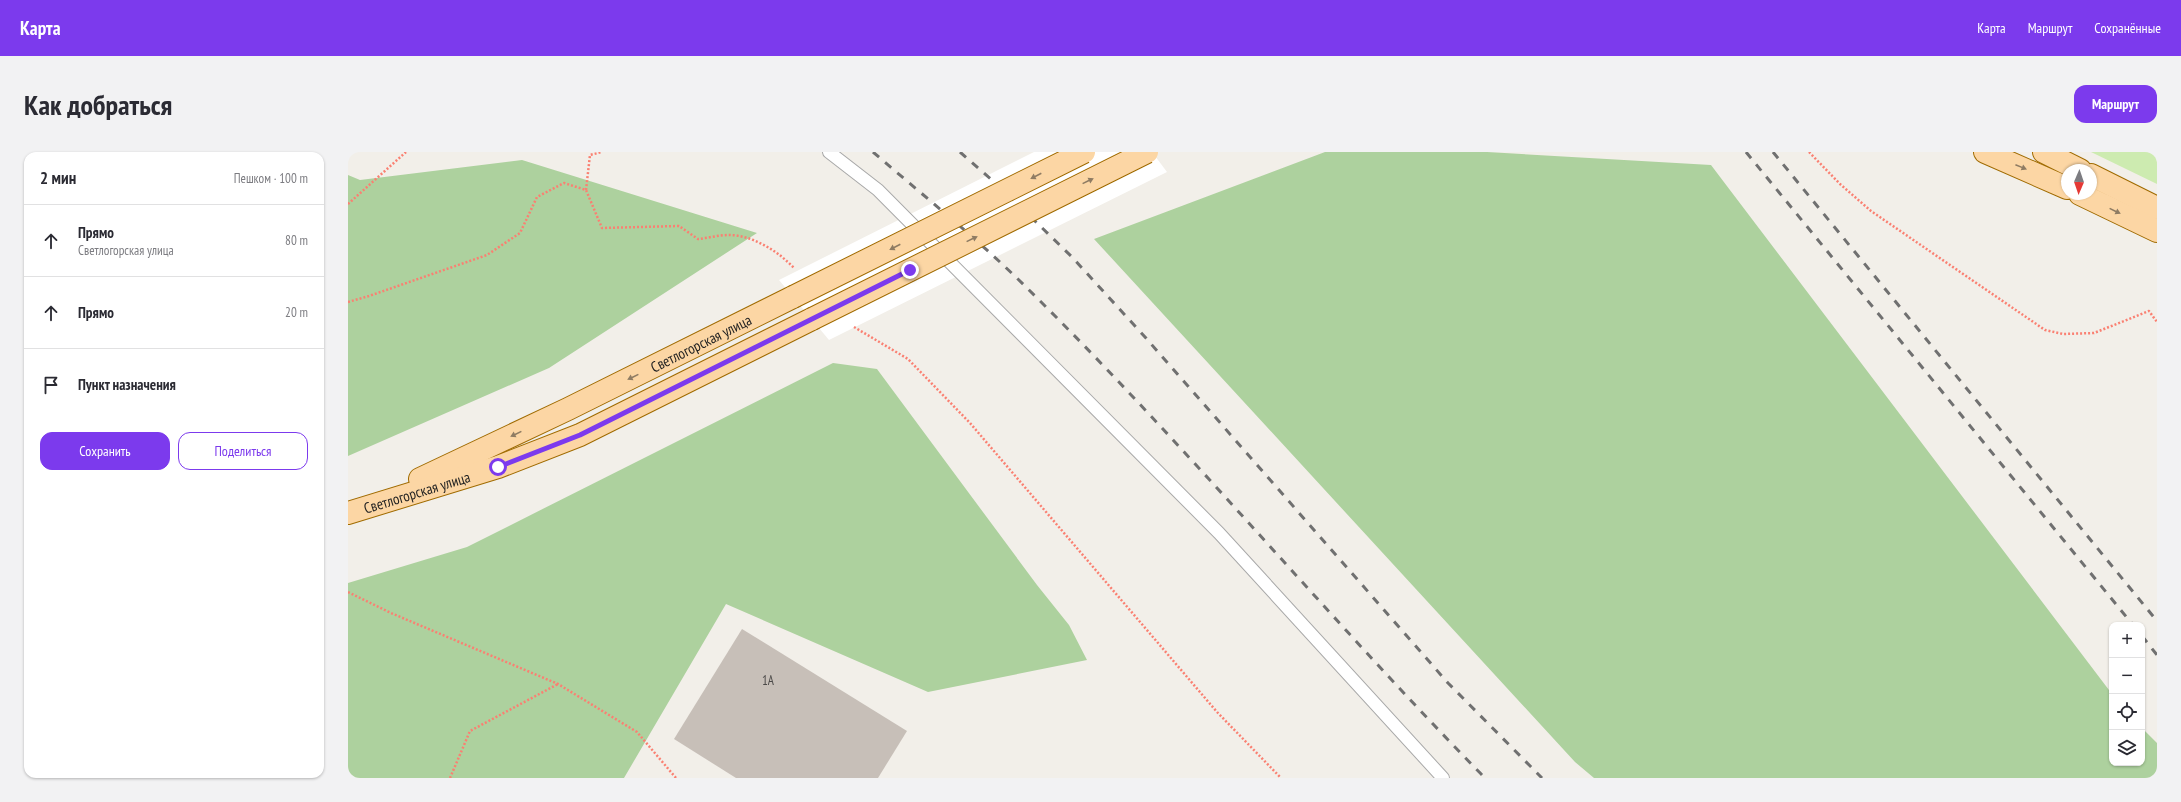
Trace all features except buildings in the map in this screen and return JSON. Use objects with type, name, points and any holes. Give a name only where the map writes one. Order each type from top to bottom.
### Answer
[{"type":"main road","name":"Светлогорская улица","points":[[348,512],[471,456],[793,298],[1084,152]]},
{"type":"main road","name":"Светлогорская улица","points":[[348,512],[498,467],[580,435],[1147,152]]},
{"type":"main road","points":[[1985,152],[2061,185]]},
{"type":"main road","points":[[2044,152],[2068,164]]},
{"type":"main road","points":[[2097,178],[2157,208]]},
{"type":"main road","points":[[2092,200],[2157,231]]},
{"type":"lane","points":[[830,152],[878,190],[1219,533],[1443,778]]},
{"type":"path","points":[[348,204],[406,152]]},
{"type":"path","points":[[602,152],[590,155],[586,190],[602,228],[679,226],[698,239],[730,235],[757,241],[787,260]]},
{"type":"path","points":[[1809,152],[1840,184],[1871,212],[2045,330],[2063,334],[2094,333],[2149,311],[2157,322]]},
{"type":"path","points":[[348,302],[487,255],[520,233],[537,197],[564,183],[586,190]]},
{"type":"path","points":[[908,359],[970,423],[1218,712],[1280,778]]},
{"type":"path","points":[[348,592],[391,613],[558,684],[637,732],[676,778]]},
{"type":"path","points":[[450,778],[470,731],[558,684]]},
{"type":"green space","points":[[1325,152],[1487,152],[1711,165],[2109,690],[2109,766],[2145,766],[2145,731],[2157,743],[2157,778],[1594,778],[1575,762],[1094,239]]},
{"type":"green space","points":[[2091,152],[2157,152],[2157,184]]},
{"type":"green space","points":[[522,160],[757,233],[549,368],[348,456],[348,175],[360,180]]},
{"type":"green space","points":[[833,363],[877,369],[1037,585],[1069,625],[1087,660],[928,692],[726,604],[624,778],[348,778],[348,583],[467,547]]},
{"type":"pier","points":[[1034,152],[1152,152],[1167,172],[829,340],[779,280]]},
{"type":"railway","points":[[873,152],[990,253],[1087,349],[1145,409],[1370,657],[1485,778]]},
{"type":"railway","points":[[960,152],[1001,188],[1072,257],[1145,337],[1448,683],[1542,778]]},
{"type":"railway","points":[[1746,152],[2131,622]]},
{"type":"railway","points":[[1773,152],[2157,621]]},
{"type":"railway","points":[[2145,640],[2157,655]]},
{"type":"route","points":[[498,467],[580,435],[910,270]]}]
